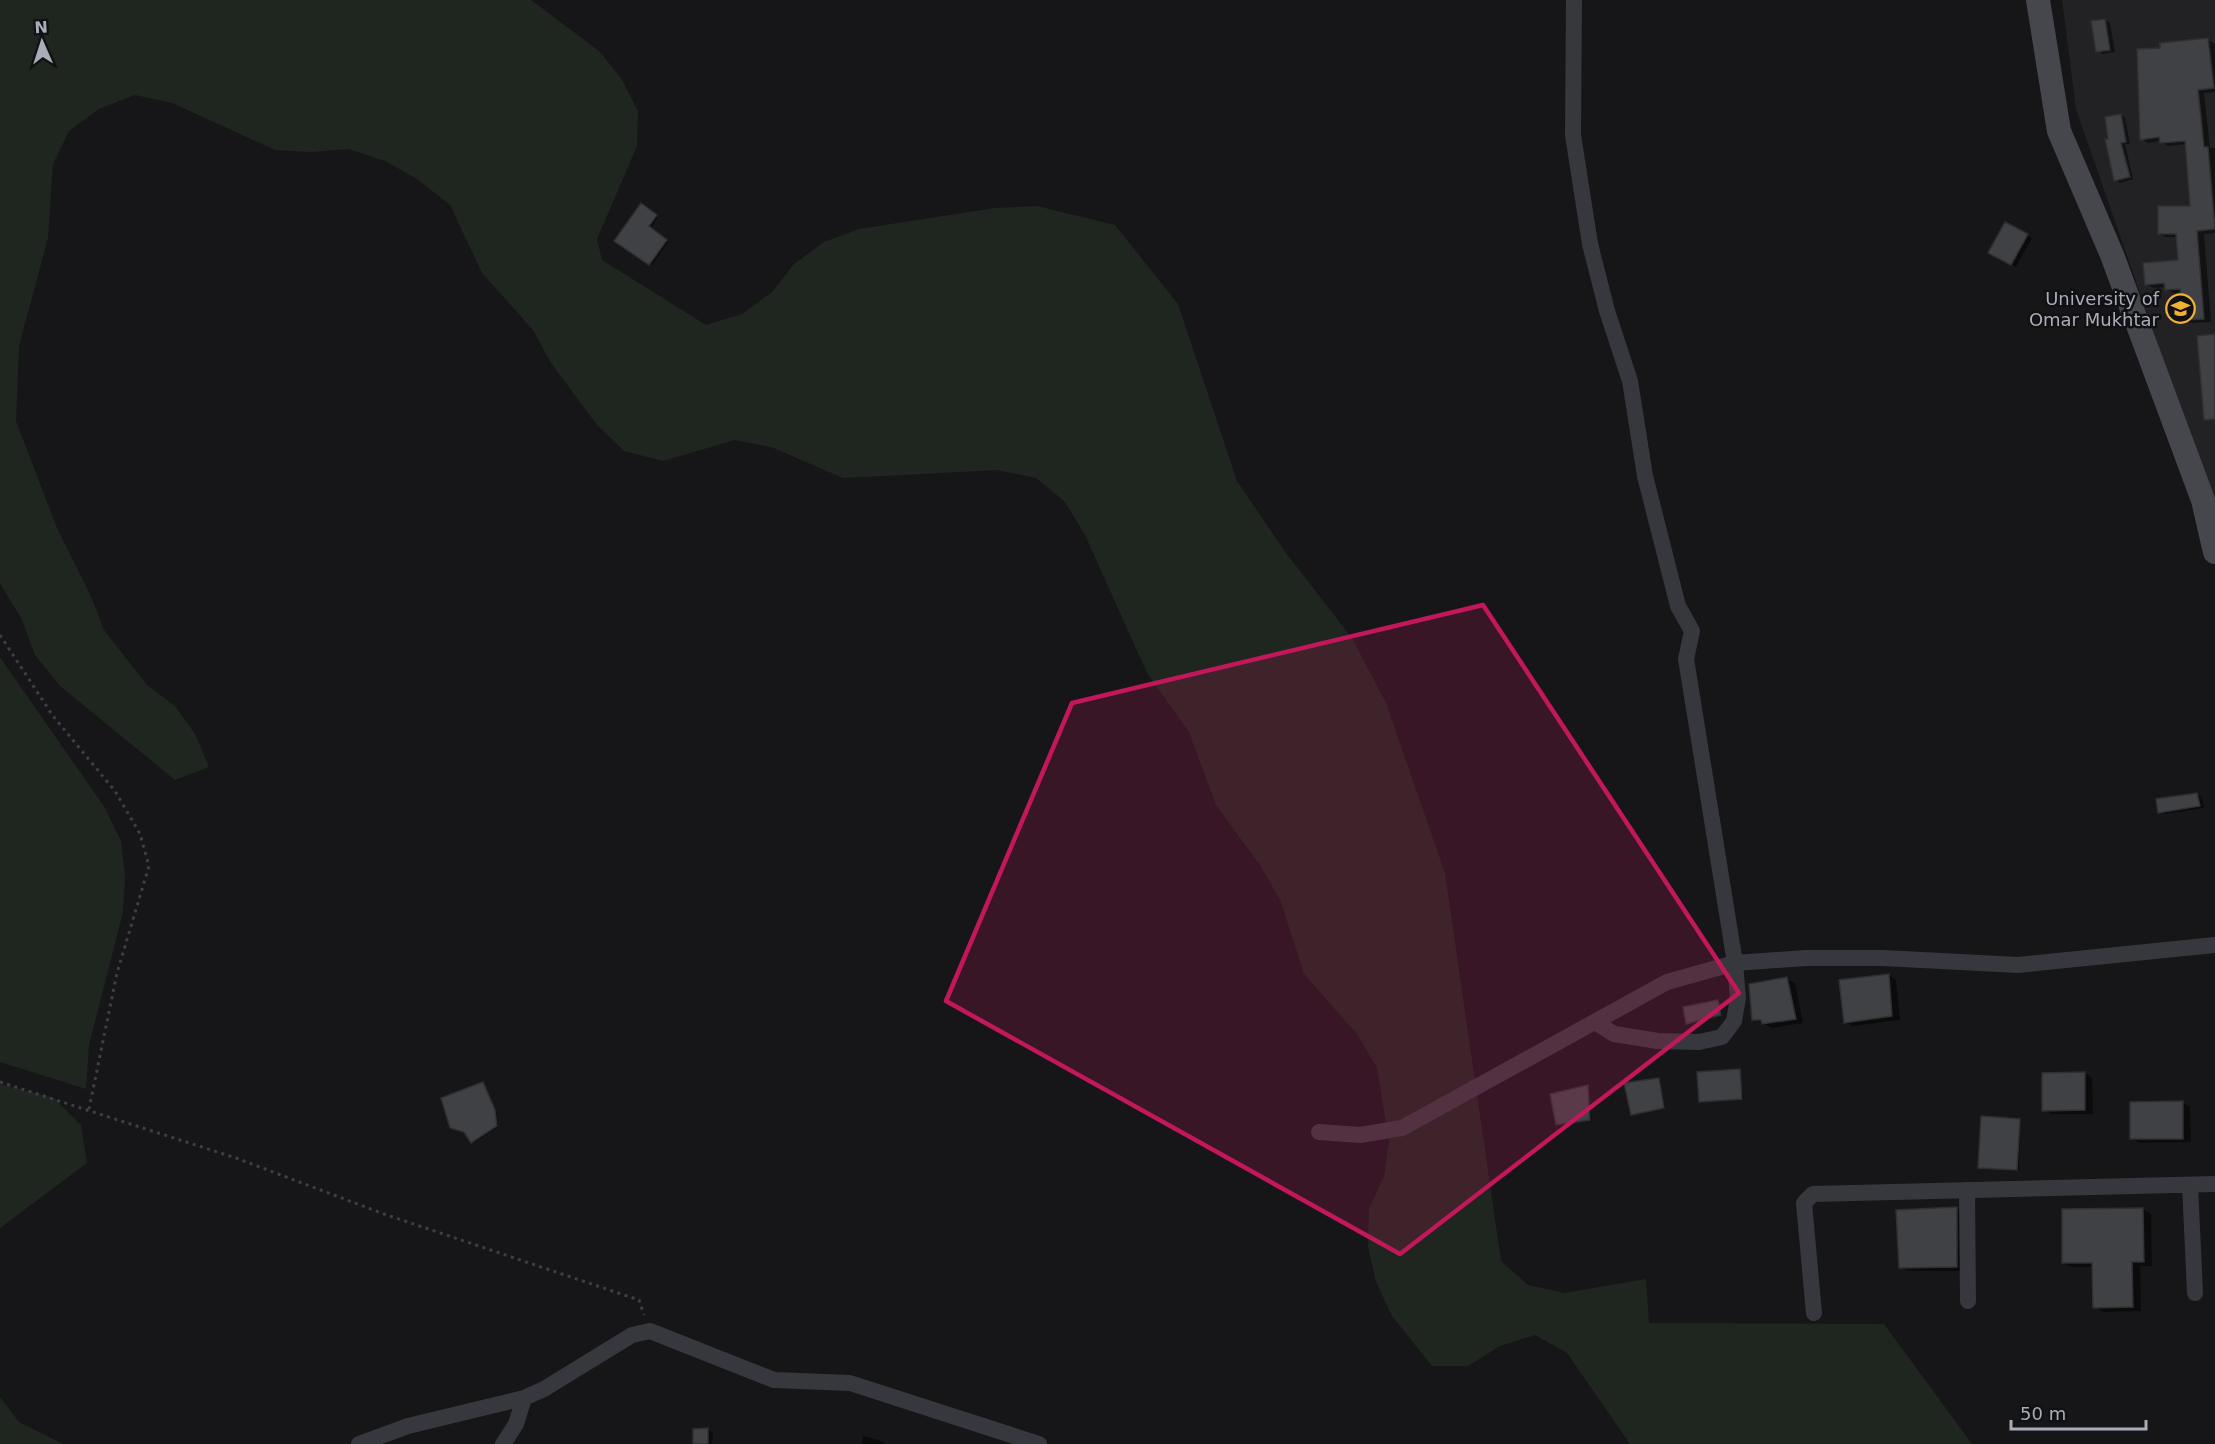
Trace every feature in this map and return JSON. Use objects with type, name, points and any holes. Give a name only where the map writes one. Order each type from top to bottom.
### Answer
[{"type":"street","points":[[1574,0],[1573,135],[1590,244],[1607,311],[1630,381],[1645,476],[1678,606],[1692,632],[1686,659],[1735,963],[1738,998],[1734,1021],[1722,1037],[1699,1042],[1658,1041],[1614,1034],[1595,1022]]},
{"type":"street","points":[[2038,0],[2059,131],[2112,255],[2203,500],[2215,552]]},
{"type":"street","points":[[1319,1132],[1360,1135],[1402,1128],[1667,982],[1735,963],[1806,958],[1883,958],[2018,965],[2215,945]]},
{"type":"street","points":[[1814,1313],[1804,1203],[1807,1197],[1813,1194],[2084,1185],[2215,1184]]},
{"type":"street","points":[[2190,1185],[2195,1293]]},
{"type":"street","points":[[1966,1190],[1968,1301]]},
{"type":"street","points":[[359,1444],[408,1426],[524,1398],[544,1389],[632,1335],[650,1331],[774,1380],[850,1383],[1039,1444]]},
{"type":"street","points":[[502,1444],[516,1424],[524,1398]]},
{"type":"path","points":[[0,635],[53,716],[115,791],[140,834],[149,866],[117,973],[89,1109]]},
{"type":"path","points":[[0,1082],[236,1158],[384,1214],[639,1300],[650,1331]]},
{"type":"highlighted area","points":[[1483,605],[1739,993],[1400,1254],[946,1001],[1072,703]]},
{"type":"shaded area","points":[[0,0],[531,0],[599,51],[621,78],[638,111],[637,146],[597,239],[602,260],[706,325],[742,314],[772,292],[794,264],[824,242],[859,229],[995,208],[1037,206],[1115,225],[1178,304],[1237,481],[1286,553],[1352,638],[1386,703],[1445,873],[1501,1261],[1528,1285],[1564,1293],[1646,1279],[1649,1323],[1884,1324],[1972,1444],[1630,1444],[1567,1353],[1535,1335],[1500,1346],[1468,1366],[1432,1366],[1392,1316],[1376,1282],[1368,1246],[1369,1209],[1384,1176],[1389,1141],[1377,1068],[1357,1034],[1304,974],[1281,902],[1262,868],[1216,805],[1189,732],[1147,673],[1085,535],[1065,502],[1036,478],[998,470],[843,478],[771,447],[735,440],[663,461],[624,451],[597,425],[551,363],[533,330],[482,273],[450,205],[417,179],[385,161],[349,149],[311,152],[275,150],[172,103],[135,95],[99,109],[69,131],[53,164],[48,238],[19,346],[16,421],[57,528],[90,594],[104,630],[147,685],[175,706],[195,734],[209,767],[175,780],[60,686],[35,655],[22,620],[0,583]]},
{"type":"shaded area","name":"University of Omar Mukhtar","points":[[2062,0],[2215,0],[2215,509],[2076,109]]},
{"type":"shaded area","points":[[0,657],[105,808],[121,841],[125,876],[123,912],[89,1045],[86,1089],[0,1062]]},
{"type":"shaded area","points":[[0,1084],[54,1098],[81,1125],[87,1163],[0,1228]]},
{"type":"shaded area","points":[[0,1397],[19,1422],[63,1444],[0,1444]]},
{"type":"building","points":[[2105,19],[2110,50],[2096,52],[2091,21]]},
{"type":"building","points":[[2208,38],[2214,88],[2198,90],[2204,147],[2208,147],[2215,229],[2197,231],[2204,319],[2183,320],[2180,289],[2165,290],[2164,283],[2145,285],[2143,263],[2178,260],[2176,234],[2158,234],[2158,206],[2190,206],[2185,141],[2160,143],[2159,137],[2140,140],[2137,49],[2160,48],[2160,43]]},
{"type":"building","points":[[2121,114],[2126,142],[2121,143],[2130,177],[2114,181],[2105,139],[2108,139],[2105,117]]},
{"type":"building","points":[[641,203],[657,215],[649,226],[667,240],[649,265],[614,241]]},
{"type":"building","points":[[2005,222],[2028,234],[2011,265],[1988,253]]},
{"type":"building","points":[[2215,334],[2215,419],[2204,420],[2197,336]]},
{"type":"building","points":[[2197,793],[2200,806],[2158,813],[2156,799]]},
{"type":"building","points":[[1889,974],[1892,1016],[1844,1023],[1839,980]]},
{"type":"building","points":[[1787,977],[1796,1019],[1762,1024],[1761,1020],[1752,1020],[1749,984]]},
{"type":"building","points":[[1718,1000],[1721,1015],[1686,1024],[1683,1007]]},
{"type":"building","points":[[1740,1069],[1742,1099],[1699,1102],[1697,1072]]},
{"type":"building","points":[[2085,1072],[2085,1110],[2042,1111],[2042,1073]]},
{"type":"building","points":[[1659,1078],[1664,1108],[1631,1115],[1624,1083]]},
{"type":"building","points":[[483,1082],[495,1110],[497,1126],[471,1143],[464,1132],[450,1128],[441,1098]]},
{"type":"building","points":[[1588,1085],[1590,1120],[1556,1125],[1550,1094]]},
{"type":"building","points":[[2183,1101],[2183,1139],[2130,1139],[2130,1102]]},
{"type":"building","points":[[1981,1116],[2020,1119],[2017,1170],[1978,1168]]},
{"type":"building","points":[[1957,1207],[1957,1267],[1899,1268],[1896,1210]]},
{"type":"building","points":[[2143,1208],[2144,1262],[2132,1262],[2133,1307],[2093,1308],[2092,1263],[2062,1263],[2062,1209]]},
{"type":"building","points":[[708,1428],[708,1444],[693,1444],[693,1429]]},
{"type":"place","name":"University of Omar Mukhtar","points":[[2180,309]]}]
